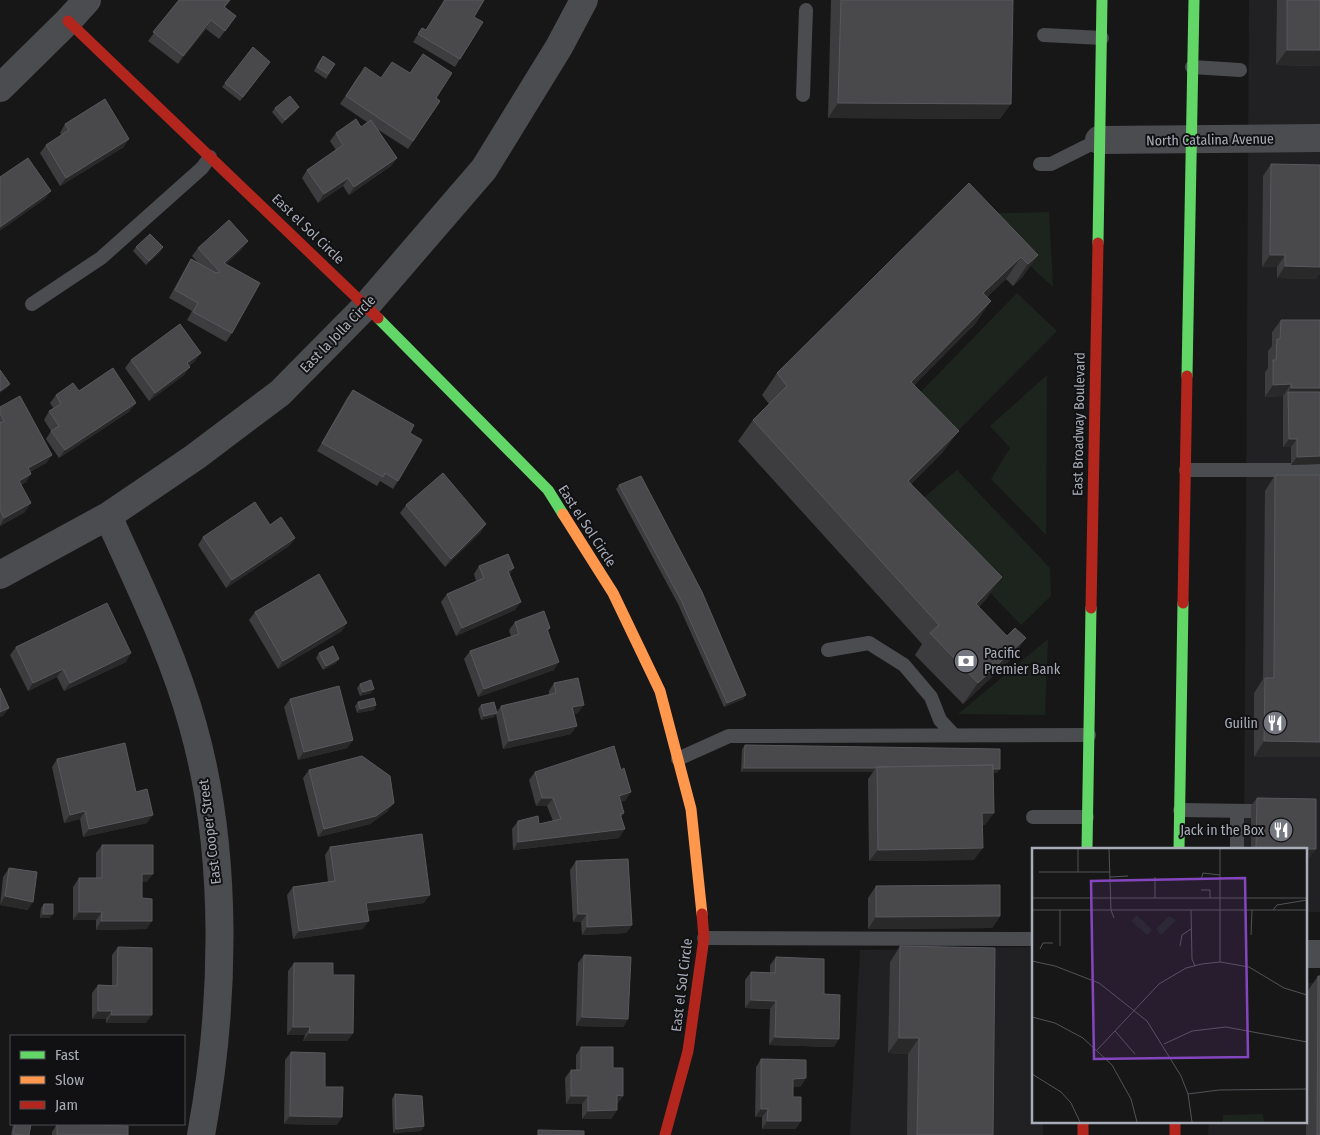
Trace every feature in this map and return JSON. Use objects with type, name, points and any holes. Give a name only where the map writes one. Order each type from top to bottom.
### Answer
[{"type":"main road","name":"East Broadway Boulevard","points":[[1087,848],[1102,0]]},
{"type":"main road","points":[[1179,848],[1194,0]]},
{"type":"main road","name":"East el Sol Circle","points":[[68,21],[366,306],[548,490],[617,602],[660,691],[691,808],[704,938],[688,1050],[665,1135]]},
{"type":"main road","points":[[1083,1122],[1083,1135]]},
{"type":"main road","points":[[1175,1122],[1175,1135]]},
{"type":"street","points":[[0,88],[68,21],[86,0]]},
{"type":"street","name":"East la Jolla Circle","points":[[0,575],[108,516],[194,457],[280,393],[366,306],[484,169],[560,47],[584,0]]},
{"type":"street","name":"North Catalina Avenue","points":[[1099,140],[1320,138]]},
{"type":"street","name":"East Cooper Street","points":[[108,516],[162,637],[193,726],[209,803],[217,888],[219,974],[209,1091],[201,1135]]},
{"type":"lane","points":[[803,95],[806,10]]},
{"type":"lane","points":[[1044,35],[1102,38]]},
{"type":"lane","points":[[1192,67],[1240,70]]},
{"type":"lane","points":[[1040,164],[1051,164],[1099,140]]},
{"type":"lane","points":[[32,304],[101,258],[202,168],[210,157]]},
{"type":"lane","points":[[1186,470],[1320,470]]},
{"type":"lane","points":[[828,650],[868,644],[904,665],[931,697],[940,720],[952,734]]},
{"type":"lane","points":[[678,759],[729,736],[866,734],[1089,735]]},
{"type":"lane","points":[[1180,810],[1251,811]]},
{"type":"lane","points":[[1237,811],[1237,848]]},
{"type":"lane","points":[[1033,817],[1087,817]]},
{"type":"lane","points":[[704,938],[1032,939]]},
{"type":"shaded area","points":[[1249,0],[1320,0],[1320,912],[1308,912],[1308,848],[1244,848]]},
{"type":"shaded area","points":[[1049,212],[1053,287],[974,214]]},
{"type":"shaded area","points":[[1017,293],[1057,331],[947,442],[908,405]]},
{"type":"shaded area","points":[[1047,375],[1046,535],[991,479],[1010,448],[990,426]]},
{"type":"shaded area","points":[[957,470],[1050,568],[1051,596],[1021,625],[910,509]]},
{"type":"shaded area","points":[[1048,639],[1045,715],[958,714]]},
{"type":"shaded area","points":[[1032,947],[1032,1122],[1043,1122],[1043,1135],[850,1135],[860,950]]},
{"type":"shaded area","points":[[1308,983],[1320,983],[1320,1135],[1208,1135],[1209,1122],[1308,1122]]},
{"type":"building","points":[[179,0],[230,0],[224,7],[236,16],[225,31],[211,20],[183,56],[153,32]]},
{"type":"building","points":[[445,0],[484,0],[474,17],[483,22],[460,59],[418,34],[422,28],[426,30]]},
{"type":"building","points":[[841,0],[1013,0],[1011,104],[838,103]]},
{"type":"building","points":[[1287,0],[1320,0],[1320,50],[1287,50]]},
{"type":"building","points":[[253,47],[270,62],[243,97],[225,83]]},
{"type":"building","points":[[423,54],[452,73],[436,98],[440,101],[413,141],[346,96],[365,67],[381,78],[392,62],[410,73]]},
{"type":"building","points":[[323,56],[335,64],[328,74],[317,67]]},
{"type":"building","points":[[290,96],[299,107],[285,120],[275,108]]},
{"type":"building","points":[[105,99],[129,139],[66,178],[46,145],[69,130],[65,124]]},
{"type":"building","points":[[356,119],[361,127],[371,120],[397,158],[354,187],[348,178],[324,194],[307,170],[343,145],[336,133]]},
{"type":"building","points":[[28,158],[51,191],[0,227],[0,177]]},
{"type":"building","points":[[1271,164],[1320,165],[1320,267],[1285,266],[1285,255],[1270,255]]},
{"type":"building","points":[[969,183],[1038,255],[1028,264],[1021,257],[983,293],[991,301],[911,382],[959,431],[908,481],[1002,577],[976,604],[1007,636],[1015,628],[1026,638],[978,683],[930,633],[939,625],[753,420],[787,386],[777,373]]},
{"type":"building","points":[[229,220],[248,241],[224,263],[260,283],[232,333],[193,312],[198,303],[175,290],[191,259],[216,273],[220,272],[198,248]]},
{"type":"building","points":[[150,234],[163,247],[149,261],[136,247]]},
{"type":"building","points":[[1281,320],[1320,320],[1320,388],[1291,388],[1291,384],[1273,385],[1273,360],[1276,360],[1277,339],[1280,339]]},
{"type":"building","points":[[180,324],[201,353],[187,363],[190,367],[155,393],[131,360]]},
{"type":"building","points":[[113,368],[136,403],[65,450],[51,431],[59,426],[49,411],[61,404],[56,395],[73,383],[79,391]]},
{"type":"building","points":[[0,370],[10,384],[0,391]]},
{"type":"building","points":[[353,390],[414,425],[410,433],[422,440],[398,481],[385,473],[383,477],[322,443]]},
{"type":"building","points":[[1288,392],[1320,392],[1320,456],[1297,457],[1297,439],[1289,439]]},
{"type":"building","points":[[20,396],[52,455],[28,468],[31,474],[19,481],[31,503],[4,518],[0,510],[0,423],[4,421],[0,413],[0,407]]},
{"type":"building","points":[[443,473],[486,524],[451,559],[406,505]]},
{"type":"building","points":[[1275,475],[1320,475],[1320,742],[1264,741],[1265,678],[1274,678]]},
{"type":"building","points":[[641,476],[702,592],[746,695],[727,703],[681,600],[619,485]]},
{"type":"building","points":[[255,502],[270,525],[281,517],[295,538],[232,580],[203,537]]},
{"type":"building","points":[[508,554],[514,568],[508,571],[521,602],[462,628],[447,594],[484,578],[479,566]]},
{"type":"building","points":[[319,574],[347,623],[283,661],[255,612]]},
{"type":"building","points":[[107,603],[131,653],[70,683],[63,669],[33,683],[16,647]]},
{"type":"building","points":[[544,611],[550,628],[547,629],[559,662],[484,689],[470,651],[519,634],[515,622]]},
{"type":"building","points":[[333,646],[339,659],[326,666],[319,653]]},
{"type":"building","points":[[578,678],[584,705],[572,707],[577,726],[509,741],[501,706],[556,693],[554,683]]},
{"type":"building","points":[[371,680],[374,689],[363,692],[360,684]]},
{"type":"building","points":[[339,686],[353,740],[304,752],[290,699]]},
{"type":"building","points":[[0,688],[9,708],[0,712]]},
{"type":"building","points":[[374,698],[376,705],[360,709],[358,702]]},
{"type":"building","points":[[494,702],[497,713],[484,716],[481,705]]},
{"type":"building","points":[[125,743],[136,792],[147,789],[153,815],[89,829],[85,811],[70,815],[57,759]]},
{"type":"building","points":[[745,745],[1000,749],[1000,769],[993,769],[993,765],[876,768],[744,768]]},
{"type":"building","points":[[614,746],[621,770],[624,768],[631,792],[619,796],[624,813],[620,814],[625,829],[518,842],[518,821],[538,816],[539,824],[561,819],[553,798],[542,798],[535,772]]},
{"type":"building","points":[[362,756],[390,776],[394,803],[376,816],[324,829],[309,770]]},
{"type":"building","points":[[993,765],[994,813],[982,813],[983,848],[878,850],[877,767]]},
{"type":"building","name":"Jack in the Box","points":[[1257,798],[1316,799],[1316,849],[1256,848]]},
{"type":"building","points":[[422,834],[430,895],[366,903],[369,921],[299,931],[293,887],[335,881],[330,847]]},
{"type":"building","points":[[102,845],[153,845],[153,874],[142,874],[142,898],[152,899],[152,921],[101,921],[102,912],[79,912],[79,878],[102,878]]},
{"type":"building","points":[[628,859],[632,925],[587,927],[587,914],[578,914],[576,861]]},
{"type":"building","points":[[9,868],[37,872],[33,902],[5,896]]},
{"type":"building","points":[[1000,885],[1000,916],[876,917],[876,886]]},
{"type":"building","points":[[44,904],[53,904],[53,914],[43,914]]},
{"type":"building","points":[[900,946],[995,948],[993,1135],[917,1135],[919,1038],[899,1038]]},
{"type":"building","points":[[118,947],[152,948],[152,1015],[111,1015],[112,1011],[98,1011],[98,985],[117,986]]},
{"type":"building","points":[[584,955],[631,957],[628,1019],[582,1017]]},
{"type":"building","points":[[776,957],[824,959],[824,994],[840,995],[839,1039],[775,1037],[776,1001],[751,1000],[751,972],[775,973]]},
{"type":"building","points":[[294,963],[333,963],[333,975],[354,975],[353,1033],[309,1033],[310,1027],[293,1027]]},
{"type":"building","points":[[1318,976],[1320,976],[1320,1135],[1317,1135]]},
{"type":"building","points":[[581,1047],[613,1047],[613,1068],[623,1068],[623,1096],[617,1095],[617,1110],[588,1111],[588,1096],[571,1096],[571,1070],[581,1070]]},
{"type":"building","points":[[291,1052],[325,1053],[325,1087],[343,1087],[342,1117],[290,1116]]},
{"type":"building","points":[[761,1059],[806,1060],[806,1078],[793,1079],[793,1097],[801,1097],[801,1121],[767,1121],[768,1109],[761,1109]]},
{"type":"building","points":[[395,1094],[422,1096],[424,1126],[396,1129]]},
{"type":"building","points":[[15,1125],[31,1125],[29,1135],[13,1134]]},
{"type":"building","points":[[57,1125],[128,1126],[128,1135],[57,1135]]},
{"type":"building","points":[[538,1130],[584,1131],[584,1135],[538,1135]]},
{"type":"traffic: fast","points":[[1098,243],[1102,0]]},
{"type":"traffic: fast","points":[[1187,376],[1194,0]]},
{"type":"traffic: fast","points":[[378,318],[548,490],[563,514]]},
{"type":"traffic: fast","points":[[1179,848],[1183,603]]},
{"type":"traffic: fast","points":[[1087,848],[1091,608]]},
{"type":"traffic: slow","points":[[563,514],[613,593],[660,691],[691,809],[702,914]]},
{"type":"traffic: jam","points":[[68,21],[378,318]]},
{"type":"traffic: jam","points":[[1091,608],[1098,243]]},
{"type":"traffic: jam","points":[[1183,603],[1187,376]]},
{"type":"traffic: jam","points":[[665,1135],[688,1051],[704,938],[702,914]]},
{"type":"traffic: jam","points":[[1083,1122],[1083,1135]]},
{"type":"traffic: jam","points":[[1175,1122],[1175,1135]]},
{"type":"place","name":"Pacific Premier Bank","points":[[966,661]]},
{"type":"place","name":"Guilin","points":[[1275,723]]},
{"type":"place","name":"Jack in the Box","points":[[1281,830]]}]
